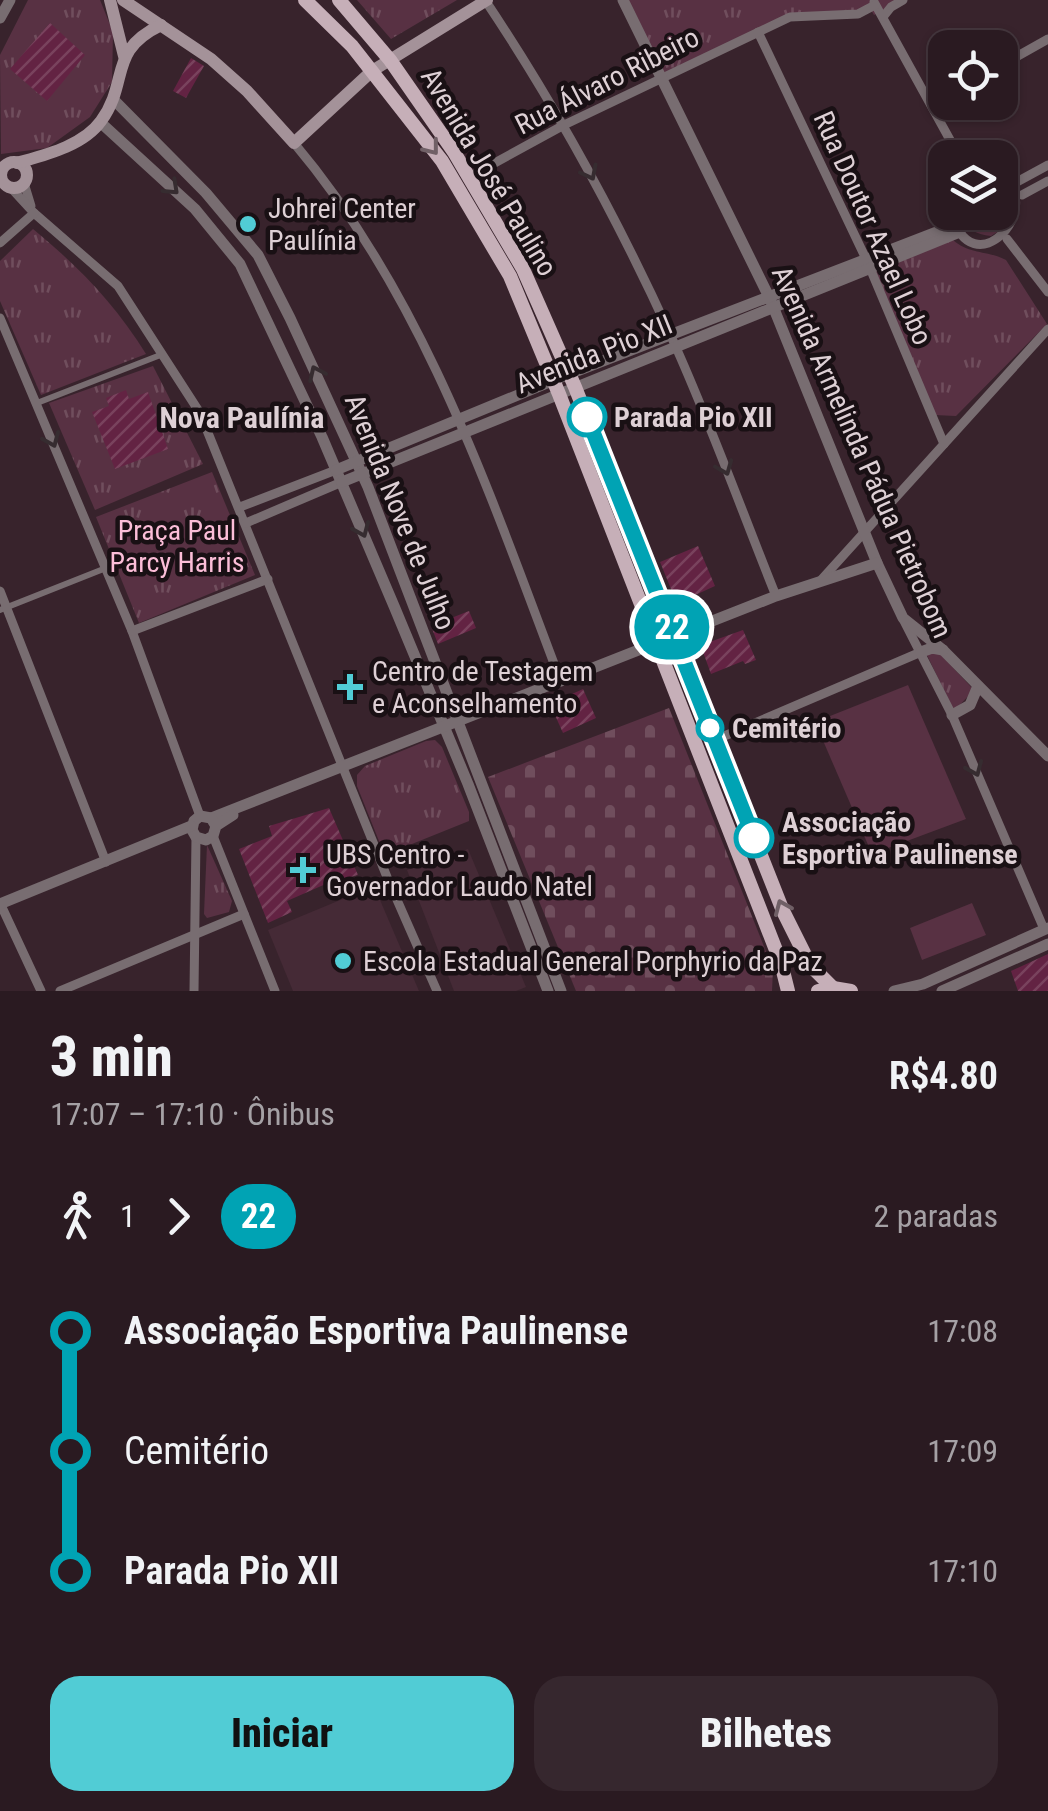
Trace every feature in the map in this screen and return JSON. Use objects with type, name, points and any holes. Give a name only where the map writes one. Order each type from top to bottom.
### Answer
[{"type":"main road","points":[[110,0],[124,56]]},
{"type":"main road","points":[[123,0],[212,59],[294,143],[372,72],[486,0]]},
{"type":"main road","name":"Avenida José Paulino","points":[[306,0],[352,46],[442,161],[514,284],[781,963],[788,991]]},
{"type":"main road","name":"Avenida José Paulino","points":[[339,0],[390,60],[469,177],[524,270],[676,636],[790,925],[826,990]]},
{"type":"main road","points":[[14,184],[0,174],[8,162],[50,153],[78,140],[100,122],[113,99],[124,56],[135,40],[161,25]]},
{"type":"main road","points":[[14,184],[50,153]]},
{"type":"main road","points":[[8,162],[25,169],[14,184]]},
{"type":"main road","points":[[826,990],[851,991]]},
{"type":"street","points":[[0,18],[10,0]]},
{"type":"street","points":[[486,0],[564,124],[673,342],[776,596]]},
{"type":"street","name":"Avenida Armelinda Pádua Pietrobom","points":[[624,0],[771,304],[877,563],[952,716],[1046,928]]},
{"type":"street","points":[[883,18],[903,0]]},
{"type":"street","points":[[874,2],[928,99]]},
{"type":"street","name":"Rua Álvaro Ribeiro","points":[[469,177],[564,124],[790,17],[858,14],[874,2]]},
{"type":"street","name":"Rua Doutor Azael Lobo","points":[[758,32],[869,266],[944,444]]},
{"type":"street","points":[[1018,56],[1048,39]]},
{"type":"street","name":"Avenida Nove de Julho","points":[[113,99],[206,193],[258,255],[290,318],[359,468],[457,722],[543,961],[548,991]]},
{"type":"street","name":"Avenida Nove de Julho","points":[[100,122],[195,209],[240,264],[339,476],[543,961],[561,991]]},
{"type":"street","points":[[294,143],[338,199],[400,298],[463,427],[561,682]]},
{"type":"street","points":[[1018,181],[1048,165]]},
{"type":"street","points":[[1022,195],[1048,181]]},
{"type":"street","points":[[14,184],[34,213],[118,286],[200,414],[437,991]]},
{"type":"street","points":[[961,230],[968,239],[988,244],[1007,239],[1024,215],[1018,188]]},
{"type":"street","points":[[0,243],[34,213]]},
{"type":"street","name":"Avenida Pio XII","points":[[240,507],[339,476],[572,380],[869,266],[942,230]]},
{"type":"street","points":[[1007,239],[1048,292]]},
{"type":"street","points":[[0,318],[132,631],[203,828],[275,991]]},
{"type":"street","points":[[820,582],[1048,329]]},
{"type":"street","points":[[37,403],[164,353]]},
{"type":"street","name":"Avenida Pio XII","points":[[246,522],[339,476]]},
{"type":"street","points":[[40,991],[0,903],[176,833],[203,828],[244,807],[776,596],[877,563]]},
{"type":"street","points":[[3,608],[106,568]]},
{"type":"street","points":[[132,631],[268,579]]},
{"type":"street","points":[[0,591],[3,608],[106,862]]},
{"type":"street","points":[[903,618],[943,650],[1048,756]]},
{"type":"street","points":[[714,740],[920,652],[943,650]]},
{"type":"street","points":[[952,716],[970,706],[978,686]]},
{"type":"street","points":[[194,991],[194,936],[203,828]]},
{"type":"street","points":[[60,991],[244,914]]},
{"type":"street","points":[[894,991],[923,984],[1046,928]]},
{"type":"street","points":[[942,991],[1048,944]]},
{"type":"shaded area","points":[[468,849],[526,987],[516,991],[454,991],[407,870]]},
{"type":"shaded area","name":"Escola Estadual General Porphyrio da Paz","points":[[374,886],[419,991],[293,991],[268,930]]},
{"type":"green space","points":[[28,0],[100,0],[113,32],[112,82],[90,117],[47,148],[1,154],[0,55]]},
{"type":"green space","points":[[357,0],[457,0],[391,39]]},
{"type":"green space","points":[[623,0],[901,0],[874,15],[871,10],[789,18],[661,78]]},
{"type":"green space","points":[[33,229],[95,287],[146,354],[41,395],[0,301],[0,261]]},
{"type":"green space","points":[[973,230],[1000,230],[991,236]]},
{"type":"green space","points":[[953,240],[1006,260],[1047,324],[956,416],[935,415],[874,272]]},
{"type":"green space","points":[[153,366],[203,464],[95,510],[49,403]]},
{"type":"green space","name":"Praça Paul Parcy Harris","points":[[212,472],[255,575],[139,623],[96,517]]},
{"type":"green space","points":[[926,653],[939,653],[974,690],[954,711]]},
{"type":"green space","points":[[908,685],[966,819],[872,854],[815,722]]},
{"type":"green space","points":[[669,708],[773,969],[772,991],[576,991],[488,777]]},
{"type":"green space","points":[[435,740],[442,747],[469,812],[469,821],[387,854],[357,786],[357,775],[365,766]]},
{"type":"green space","points":[[207,845],[232,901],[229,912],[207,918],[204,914]]},
{"type":"green space","points":[[972,903],[986,935],[922,960],[910,928]]},
{"type":"building","points":[[50,23],[85,55],[47,101],[10,69]]},
{"type":"building","points":[[191,58],[204,66],[186,98],[173,91]]},
{"type":"building","points":[[126,390],[129,399],[148,392],[168,449],[115,469],[92,412],[109,406],[106,398]]},
{"type":"building","points":[[698,546],[715,586],[680,602],[660,562]]},
{"type":"building","points":[[469,611],[476,628],[438,644],[431,626]]},
{"type":"building","points":[[743,630],[756,660],[711,674],[704,644]]},
{"type":"building","points":[[583,689],[596,718],[563,733],[550,704]]},
{"type":"building","name":"UBS Centro - Governador Laudo Natel","points":[[329,808],[358,875],[287,901],[292,912],[268,923],[239,849],[272,836],[269,826]]},
{"type":"building","points":[[1048,954],[1048,991],[1018,991],[1011,971]]},
{"type":"bus line","name":"22","points":[[587,417],[754,838]]},
{"type":"place","name":"Johrei Center Paulínia","points":[[248,224]]},
{"type":"place","name":"Parada Pio XII","points":[[587,417]]},
{"type":"place","name":"Centro de Testagem e Aconselhamento","points":[[350,687]]},
{"type":"place","name":"Cemitério","points":[[710,728]]},
{"type":"place","name":"Associação Esportiva Paulinense","points":[[754,838]]},
{"type":"place","name":"UBS Centro - Governador Laudo Natel","points":[[303,870]]},
{"type":"place","name":"Escola Estadual General Porphyrio da Paz","points":[[343,961]]},
{"type":"district","name":"Nova Paulínia","points":[[242,417]]}]
